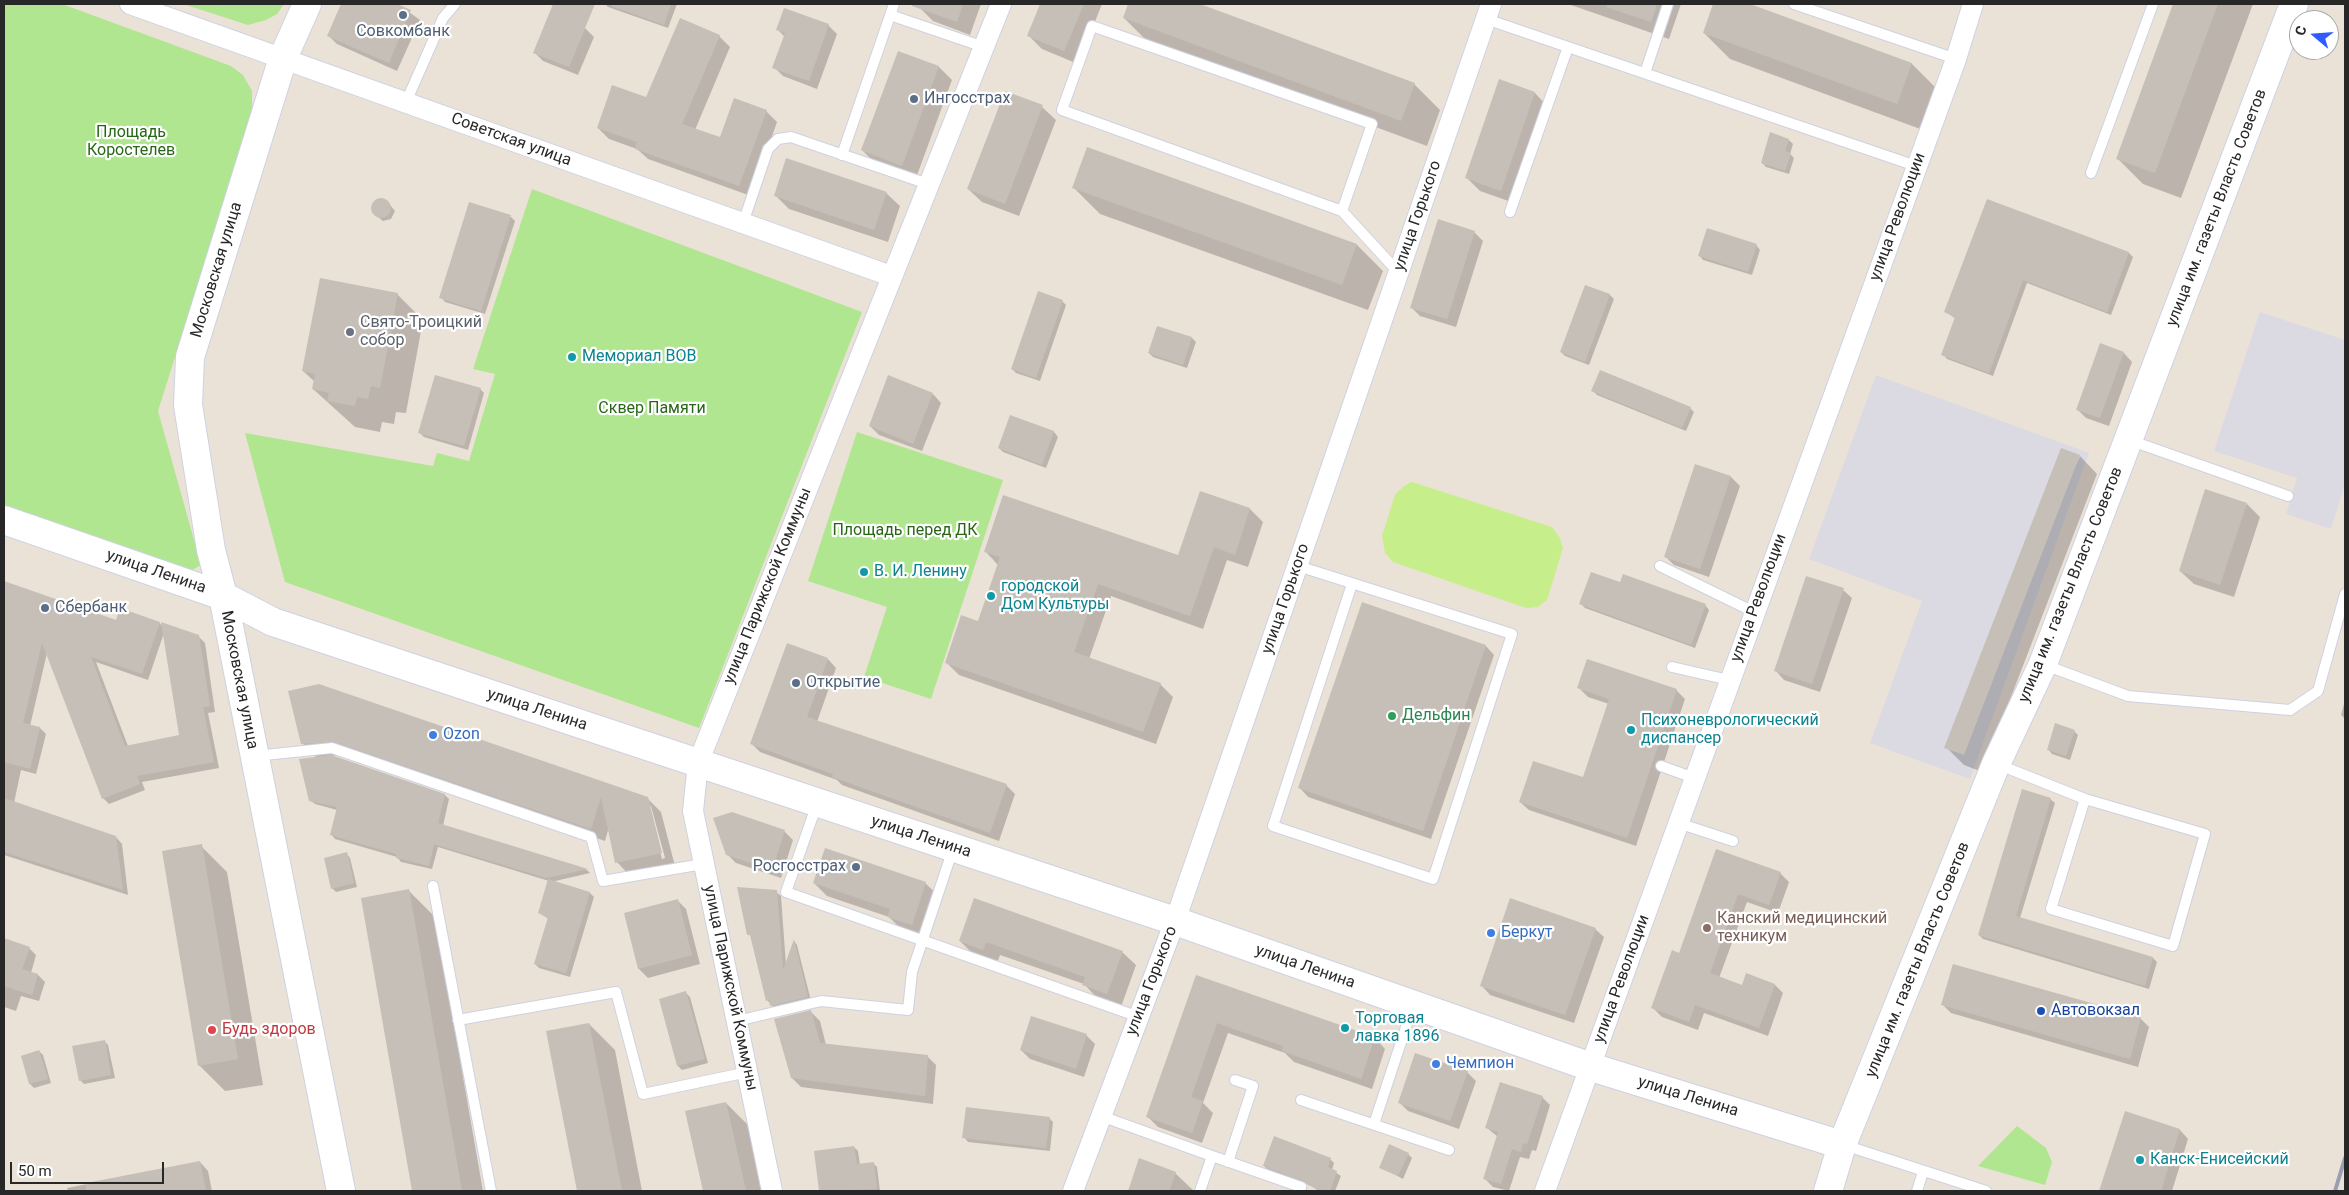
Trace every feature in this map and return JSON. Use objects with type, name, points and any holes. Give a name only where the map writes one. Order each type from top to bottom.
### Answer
[{"type":"street","name":"Советская улица","points":[[130,4],[891,276]]},
{"type":"street","name":"Московская улица","points":[[307,4],[283,58],[190,357],[188,405],[211,550],[223,596],[254,756],[286,903],[342,1191]]},
{"type":"street","name":"улица Парижской Коммуны","points":[[772,1191],[693,811],[698,763],[1001,4]]},
{"type":"street","name":"улица Революции","points":[[1545,1191],[1956,59],[1973,4]]},
{"type":"street","name":"улица им. газеты Власть Советов","points":[[1828,1191],[1842,1145],[1996,764],[2043,664],[2294,4]]},
{"type":"street","name":"улица Горького","points":[[1073,1191],[1175,921],[1489,11]]},
{"type":"street","name":"улица Ленина","points":[[4,520],[223,596],[273,622],[1175,921],[1591,1067],[1842,1145]]},
{"type":"lane","points":[[406,102],[443,18],[455,4]]},
{"type":"lane","points":[[842,155],[894,4]]},
{"type":"lane","points":[[1645,73],[1668,4]]},
{"type":"lane","points":[[1794,4],[1956,59]]},
{"type":"lane","points":[[2091,173],[2153,4]]},
{"type":"lane","points":[[1489,11],[1568,47],[1916,166]]},
{"type":"lane","points":[[890,15],[984,47]]},
{"type":"lane","points":[[1342,211],[1372,124],[1092,26],[1062,110],[1342,211],[1398,274]]},
{"type":"lane","points":[[1510,212],[1568,47]]},
{"type":"lane","points":[[742,223],[768,149],[778,139],[791,137],[928,184]]},
{"type":"lane","points":[[2128,440],[2288,496]]},
{"type":"lane","points":[[1298,566],[1512,634],[1432,879],[1273,826],[1352,584]]},
{"type":"lane","points":[[1660,566],[1754,612]]},
{"type":"lane","points":[[2043,664],[2128,696],[2290,710],[2318,691],[2345,594]]},
{"type":"lane","points":[[1672,667],[1729,680]]},
{"type":"lane","points":[[254,756],[332,748],[591,837],[602,882],[703,864]]},
{"type":"lane","points":[[1996,764],[2085,799],[2205,834],[2173,946],[2051,909],[2085,799]]},
{"type":"lane","points":[[1661,766],[1694,778]]},
{"type":"lane","points":[[817,803],[786,892],[1139,1017]]},
{"type":"lane","points":[[1678,823],[1733,841]]},
{"type":"lane","points":[[737,1022],[821,1001],[908,1010],[912,972],[953,848]]},
{"type":"lane","points":[[433,886],[491,1191]]},
{"type":"lane","points":[[458,1020],[616,992],[643,1094],[748,1072]]},
{"type":"lane","points":[[1374,1124],[1413,1005]]},
{"type":"lane","points":[[1228,1162],[1253,1086],[1235,1080]]},
{"type":"lane","points":[[1301,1100],[1449,1150]]},
{"type":"lane","points":[[1101,1116],[1301,1187],[1300,1191]]},
{"type":"lane","points":[[1842,1145],[1986,1191]]},
{"type":"lane","points":[[1200,1191],[1212,1156]]},
{"type":"lane","points":[[1917,1191],[1924,1172]]},
{"type":"shaded area","points":[[2260,312],[2345,340],[2345,484],[2331,529],[2286,514],[2297,478],[2214,451]]},
{"type":"shaded area","points":[[1876,375],[2089,453],[1970,779],[1870,743],[1922,601],[1809,559]]},
{"type":"green space","name":"Площадь Коростелев","points":[[4,4],[62,4],[231,66],[243,75],[252,91],[252,113],[158,411],[201,565],[185,574],[4,513]]},
{"type":"green space","points":[[183,4],[284,4],[277,14],[266,20],[248,25]]},
{"type":"green space","name":"Сквер Памяти","points":[[532,189],[862,312],[699,728],[285,582],[245,433],[433,466],[437,453],[469,461],[495,374],[473,369]]},
{"type":"green space","name":"Площадь перед ДК","points":[[857,432],[1003,480],[931,699],[864,677],[887,607],[808,581]]},
{"type":"green space","points":[[1412,482],[1552,527],[1560,538],[1563,548],[1547,600],[1538,607],[1526,608],[1393,562],[1385,553],[1382,536],[1395,495],[1404,486]]},
{"type":"green space","points":[[2017,1126],[2046,1148],[2052,1162],[2045,1185],[1978,1166]]},
{"type":"building","points":[[341,4],[397,4],[411,10],[389,63],[327,36]]},
{"type":"building","points":[[553,4],[595,4],[569,67],[533,53]]},
{"type":"building","points":[[612,4],[671,4],[664,25],[611,6]]},
{"type":"building","points":[[913,4],[963,4],[957,22],[912,6]]},
{"type":"building","points":[[1040,4],[1084,4],[1064,51],[1027,36]]},
{"type":"building","points":[[1128,4],[1200,4],[1415,83],[1401,121],[1123,18]]},
{"type":"building","points":[[1607,4],[1657,4],[1651,22],[1606,7]]},
{"type":"building","points":[[1713,4],[1750,4],[1912,63],[1897,104],[1703,33]]},
{"type":"building","points":[[2173,4],[2218,4],[2155,173],[2116,159]]},
{"type":"building","points":[[784,8],[829,24],[809,81],[772,68],[785,33],[776,30]]},
{"type":"building","points":[[680,18],[720,35],[682,124],[720,137],[734,98],[767,110],[739,186],[635,149],[637,142],[597,128],[612,85],[646,97]]},
{"type":"building","points":[[898,51],[939,66],[902,166],[861,150]]},
{"type":"building","points":[[1499,79],[1535,92],[1501,191],[1465,178]]},
{"type":"building","points":[[1005,91],[1043,105],[1005,204],[967,189]]},
{"type":"building","points":[[1770,132],[1789,139],[1785,151],[1791,153],[1785,171],[1761,163]]},
{"type":"building","points":[[1087,147],[1357,244],[1342,285],[1072,188]]},
{"type":"building","points":[[786,158],[887,192],[874,230],[774,196]]},
{"type":"building","points":[[377,198],[385,198],[391,204],[391,212],[385,218],[377,218],[371,212],[371,204]]},
{"type":"building","points":[[1987,199],[2129,252],[2107,312],[2023,280],[1989,373],[1941,355],[1955,317],[1944,312]]},
{"type":"building","points":[[469,202],[511,215],[481,311],[439,298]]},
{"type":"building","points":[[1438,219],[1475,231],[1447,319],[1410,308]]},
{"type":"building","points":[[1707,228],[1757,244],[1748,272],[1698,256]]},
{"type":"building","name":"Свято-Троицкий собор","points":[[320,278],[398,293],[380,388],[371,386],[368,399],[357,397],[355,406],[327,401],[329,393],[312,389],[315,374],[302,371]]},
{"type":"building","points":[[1585,285],[1610,294],[1585,362],[1560,352]]},
{"type":"building","points":[[1038,291],[1063,300],[1036,378],[1011,369]]},
{"type":"building","points":[[1157,326],[1192,337],[1183,365],[1148,353]]},
{"type":"building","points":[[2100,343],[2124,352],[2100,418],[2076,410]]},
{"type":"building","points":[[1600,370],[1691,407],[1682,428],[1591,391]]},
{"type":"building","points":[[435,375],[481,388],[464,446],[418,433]]},
{"type":"building","points":[[888,375],[933,393],[913,444],[869,426]]},
{"type":"building","points":[[1010,415],[1054,431],[1042,465],[998,448]]},
{"type":"building","points":[[2061,448],[2080,455],[1964,755],[1944,748]]},
{"type":"building","points":[[1695,464],[1731,476],[1700,569],[1664,557]]},
{"type":"building","points":[[2205,489],[2247,503],[2220,585],[2179,571]]},
{"type":"building","name":"городской Дом Культуры","points":[[1200,491],[1250,508],[1235,555],[1214,547],[1190,616],[1098,584],[1074,652],[1161,683],[1143,732],[945,663],[961,615],[978,621],[1000,557],[984,552],[1003,495],[1178,555]]},
{"type":"building","points":[[1591,572],[1620,582],[1623,574],[1706,604],[1691,645],[1579,604]]},
{"type":"building","points":[[1806,576],[1844,588],[1812,684],[1774,671]]},
{"type":"building","points":[[4,581],[116,620],[120,608],[160,622],[142,674],[91,657],[125,746],[179,735],[161,622],[199,635],[210,706],[203,707],[214,762],[137,776],[140,784],[102,799],[42,643],[23,723],[40,727],[30,769],[4,762]]},
{"type":"building","name":"Дельфин","points":[[1362,602],[1486,645],[1423,831],[1298,788]]},
{"type":"building","points":[[787,643],[828,658],[807,717],[1007,784],[990,833],[832,777],[833,774],[750,744]]},
{"type":"building","name":"Психоневрологический диспансер","points":[[1587,659],[1677,689],[1627,838],[1519,802],[1533,761],[1583,777],[1609,699],[1577,688]]},
{"type":"building","points":[[319,684],[648,797],[662,853],[615,863],[601,797],[591,829],[334,742],[301,744],[288,691]]},
{"type":"building","points":[[2055,723],[2075,730],[2066,756],[2047,750]]},
{"type":"building","points":[[331,755],[445,794],[438,823],[588,869],[546,878],[434,844],[429,866],[396,858],[396,854],[330,835],[337,807],[309,801],[299,759]]},
{"type":"building","points":[[2022,789],[2051,798],[2016,916],[2153,957],[2145,986],[1978,935]]},
{"type":"building","points":[[4,798],[116,836],[123,890],[4,852]]},
{"type":"building","points":[[732,812],[785,830],[772,870],[726,855],[713,818]]},
{"type":"building","points":[[202,844],[238,1059],[198,1066],[162,851]]},
{"type":"building","points":[[825,848],[926,882],[912,925],[887,917],[890,909],[813,883]]},
{"type":"building","name":"Канский медицинский техникум","points":[[1716,849],[1781,872],[1769,905],[1738,894],[1710,973],[1742,985],[1746,973],[1775,984],[1759,1028],[1695,1005],[1689,1022],[1651,1008],[1672,950],[1679,953]]},
{"type":"building","points":[[347,852],[354,883],[331,889],[324,858]]},
{"type":"building","points":[[548,879],[590,892],[566,973],[534,964],[548,917],[538,913]]},
{"type":"building","points":[[737,887],[777,890],[783,970],[794,939],[808,997],[770,1006],[769,1000],[766,1001],[750,935],[747,935]]},
{"type":"building","points":[[409,889],[462,1191],[412,1191],[361,898]]},
{"type":"building","points":[[974,898],[1123,951],[1107,994],[1082,985],[1085,977],[986,942],[983,950],[959,941]]},
{"type":"building","points":[[1510,898],[1596,928],[1565,1015],[1480,986]]},
{"type":"building","points":[[678,899],[692,955],[638,969],[624,913]]},
{"type":"building","points":[[4,938],[30,947],[22,969],[38,974],[32,995],[4,986]]},
{"type":"building","name":"Автовокзал","points":[[1953,964],[2141,1017],[2130,1059],[1941,1005]]},
{"type":"building","points":[[1196,975],[1375,1037],[1361,1079],[1282,1051],[1283,1046],[1217,1023],[1191,1097],[1203,1101],[1192,1133],[1146,1117]]},
{"type":"building","points":[[686,991],[705,1059],[677,1066],[659,999]]},
{"type":"building","points":[[811,1010],[820,1043],[928,1055],[925,1096],[791,1078],[774,1019]]},
{"type":"building","points":[[1031,1016],[1087,1034],[1076,1069],[1020,1050]]},
{"type":"building","points":[[589,1023],[622,1191],[577,1191],[546,1031]]},
{"type":"building","points":[[105,1040],[111,1075],[79,1081],[72,1046]]},
{"type":"building","points":[[39,1050],[48,1079],[29,1084],[21,1056]]},
{"type":"building","points":[[1415,1053],[1468,1071],[1450,1121],[1398,1103]]},
{"type":"building","points":[[1500,1082],[1543,1096],[1527,1144],[1523,1143],[1521,1152],[1512,1149],[1501,1184],[1483,1179],[1498,1132],[1485,1128]]},
{"type":"building","points":[[726,1102],[746,1191],[703,1191],[685,1111]]},
{"type":"building","points":[[966,1107],[1050,1117],[1046,1148],[962,1138]]},
{"type":"building","name":"Канск-Енисейский","points":[[2125,1111],[2180,1129],[2161,1191],[2099,1191]]},
{"type":"building","points":[[1274,1136],[1331,1158],[1328,1167],[1337,1171],[1330,1191],[1323,1191],[1303,1181],[1263,1166]]},
{"type":"building","points":[[1389,1144],[1409,1153],[1398,1176],[1379,1168]]},
{"type":"building","points":[[854,1146],[857,1164],[874,1162],[877,1189],[819,1191],[814,1151]]},
{"type":"building","points":[[1139,1158],[1176,1172],[1169,1191],[1128,1191]]},
{"type":"building","points":[[200,1161],[206,1191],[86,1191],[86,1183]]},
{"type":"railway","points":[[2335,1191],[2345,1158]]},
{"type":"place","name":"Совкомбанк","points":[[403,15]]},
{"type":"place","name":"Ингосстрах","points":[[914,99]]},
{"type":"place","name":"Свято-Троицкий собор","points":[[350,332]]},
{"type":"place","name":"Мемориал ВОВ","points":[[572,357]]},
{"type":"place","name":"В. И. Ленину","points":[[864,572]]},
{"type":"place","name":"городской Дом Культуры","points":[[991,596]]},
{"type":"place","name":"Сбербанк","points":[[45,608]]},
{"type":"place","name":"Открытие","points":[[796,683]]},
{"type":"place","name":"Дельфин","points":[[1392,716]]},
{"type":"place","name":"Психоневрологический диспансер","points":[[1631,730]]},
{"type":"place","name":"Ozon","points":[[433,735]]},
{"type":"place","name":"Росгосстрах","points":[[856,867]]},
{"type":"place","name":"Канский медицинский техникум","points":[[1707,928]]},
{"type":"place","name":"Беркут","points":[[1491,933]]},
{"type":"place","name":"Автовокзал","points":[[2041,1011]]},
{"type":"place","name":"Торговая лавка 1896","points":[[1345,1028]]},
{"type":"place","name":"Будь здоров","points":[[212,1030]]},
{"type":"place","name":"Чемпион","points":[[1436,1064]]},
{"type":"place","name":"Канск-Енисейский","points":[[2140,1160]]}]
